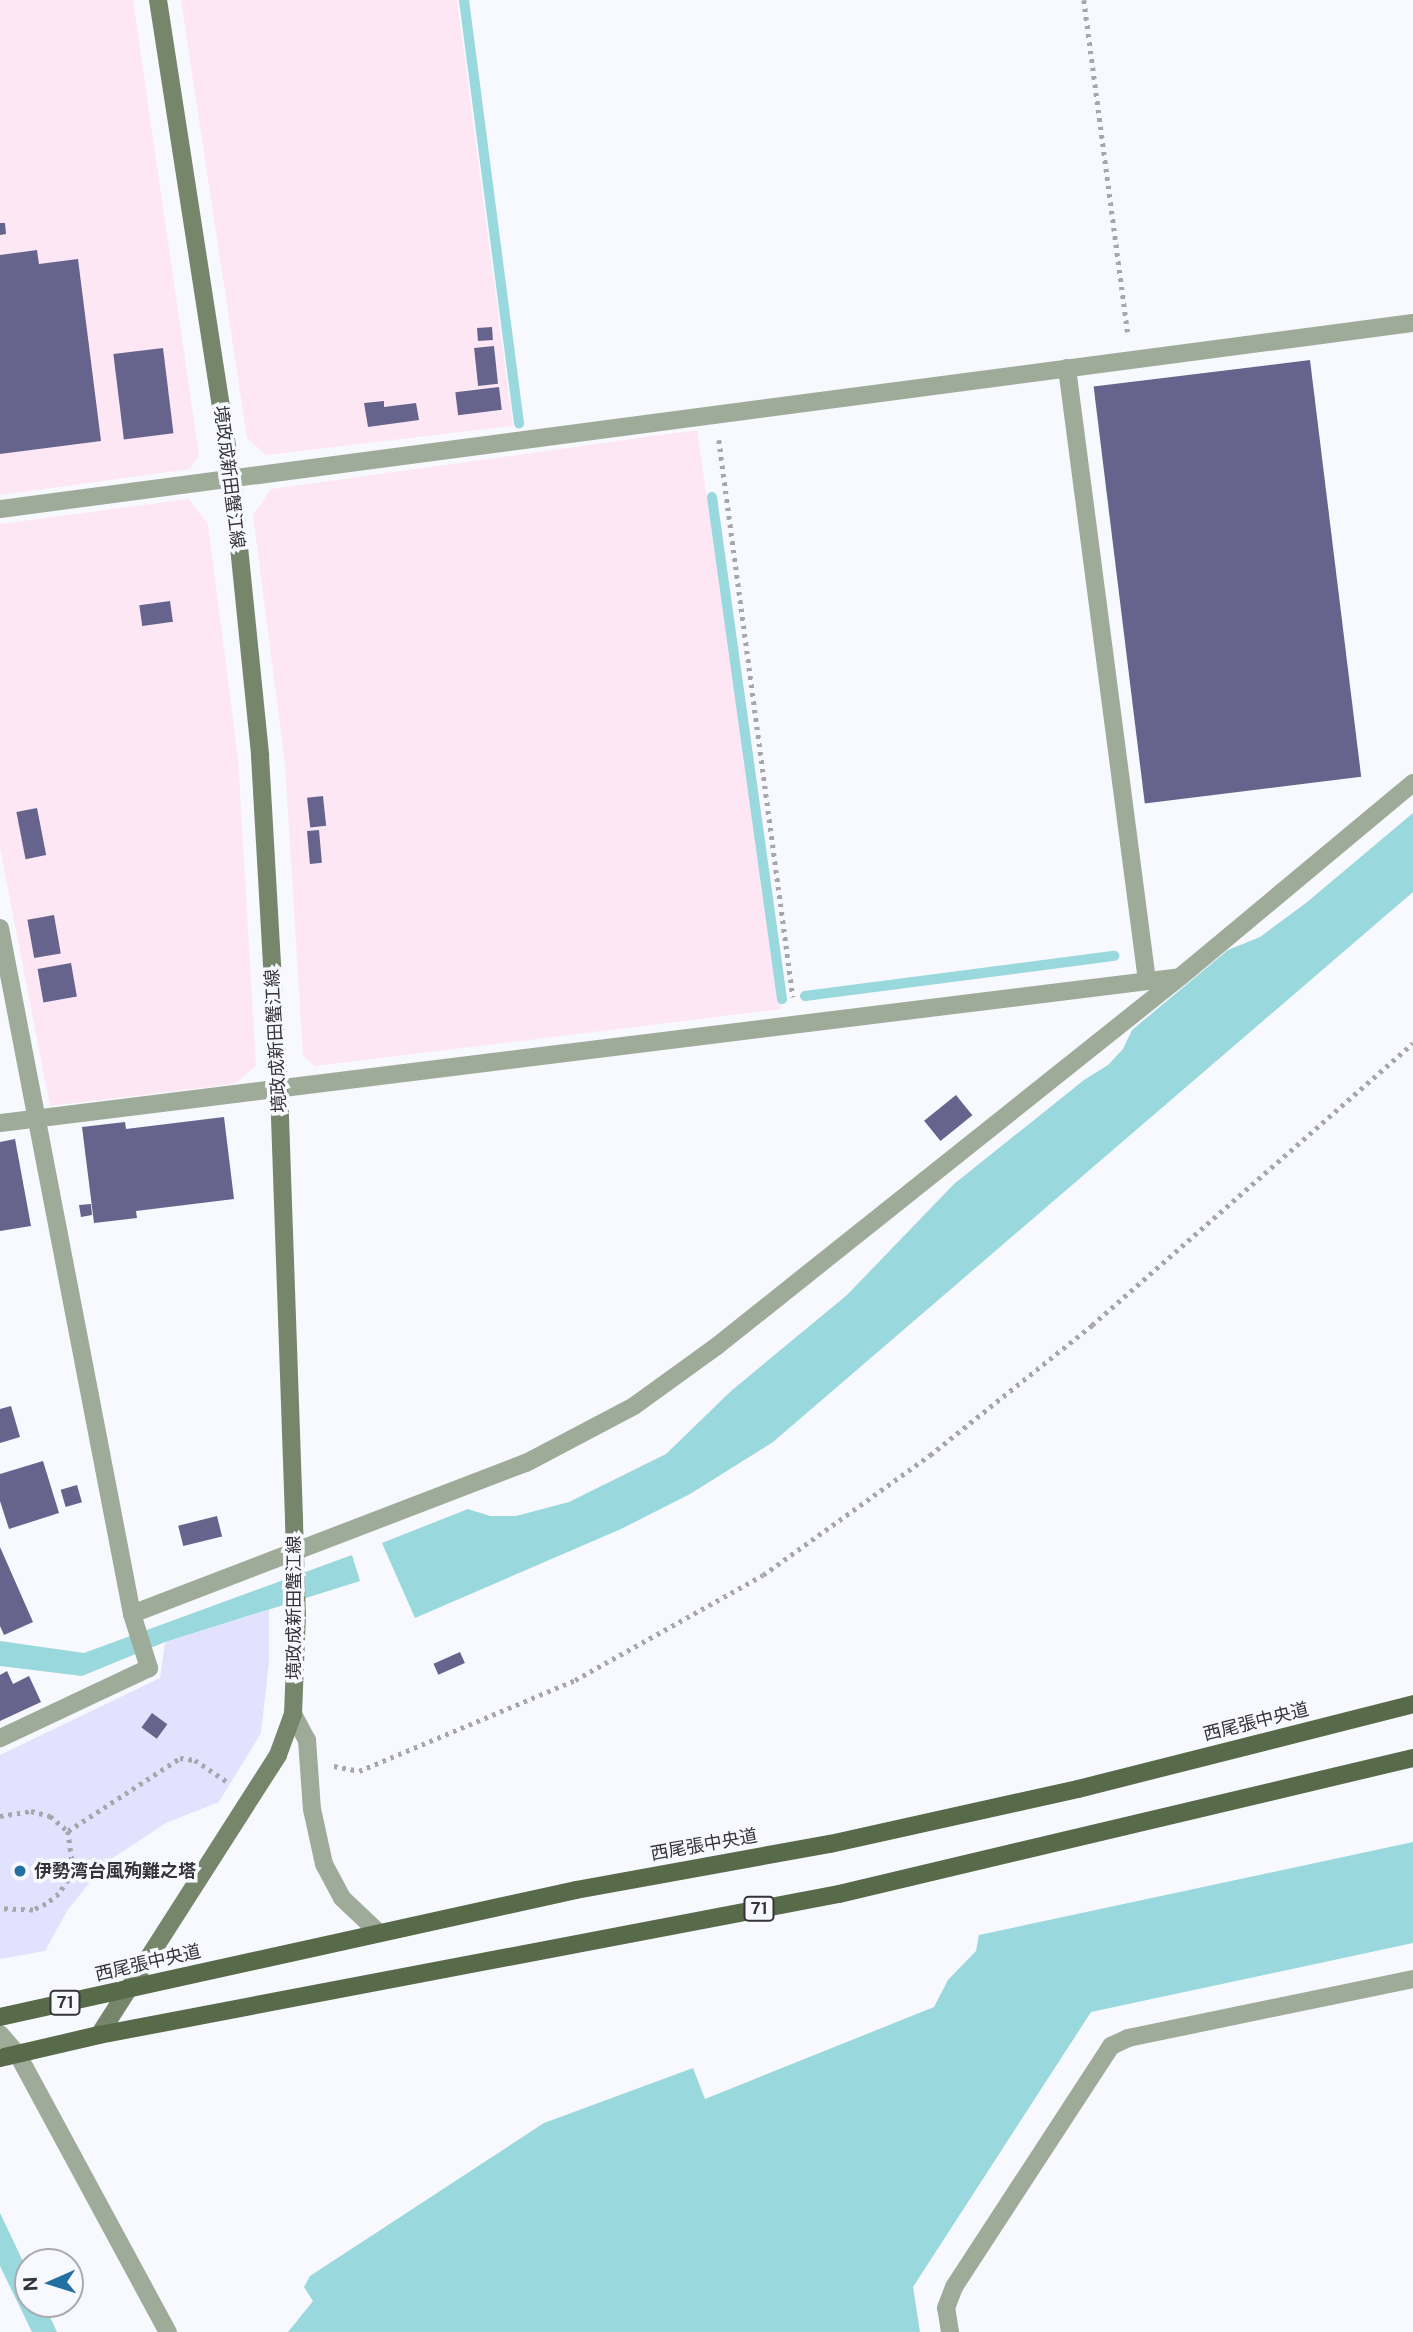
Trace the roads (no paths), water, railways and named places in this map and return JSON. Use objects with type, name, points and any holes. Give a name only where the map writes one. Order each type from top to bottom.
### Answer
[{"type":"main road","name":"境政成新田蟹江線","points":[[99,2035],[278,1755],[293,1714],[297,1615],[279,1089],[260,756],[232,478],[158,0]]},
{"type":"main road","name":"西尾張中央道","points":[[0,2017],[576,1890],[830,1844],[1078,1789],[1413,1704]]},
{"type":"main road","name":"71","points":[[9,2057],[99,2035],[839,1894],[1413,1758]]},
{"type":"street","points":[[0,509],[1413,323]]},
{"type":"street","points":[[1067,368],[1147,981]]},
{"type":"street","points":[[132,1614],[526,1464],[634,1406],[717,1346],[1180,977],[1413,783]]},
{"type":"street","points":[[0,928],[132,1614],[149,1668],[0,1738]]},
{"type":"street","points":[[0,1123],[1180,977]]},
{"type":"street","points":[[293,1714],[307,1740],[312,1809],[324,1864],[342,1898],[379,1933]]},
{"type":"street","points":[[950,2332],[946,2308],[954,2287],[1111,2046],[1128,2038],[1413,1979]]},
{"type":"street","points":[[0,2035],[9,2057],[168,2332]]},
{"type":"waterway","points":[[464,0],[519,423]]},
{"type":"waterway","points":[[712,497],[782,999]]},
{"type":"waterway","points":[[805,996],[1114,956]]},
{"type":"place","name":"伊勢湾台風殉難之塔","points":[[20,1871]]}]
